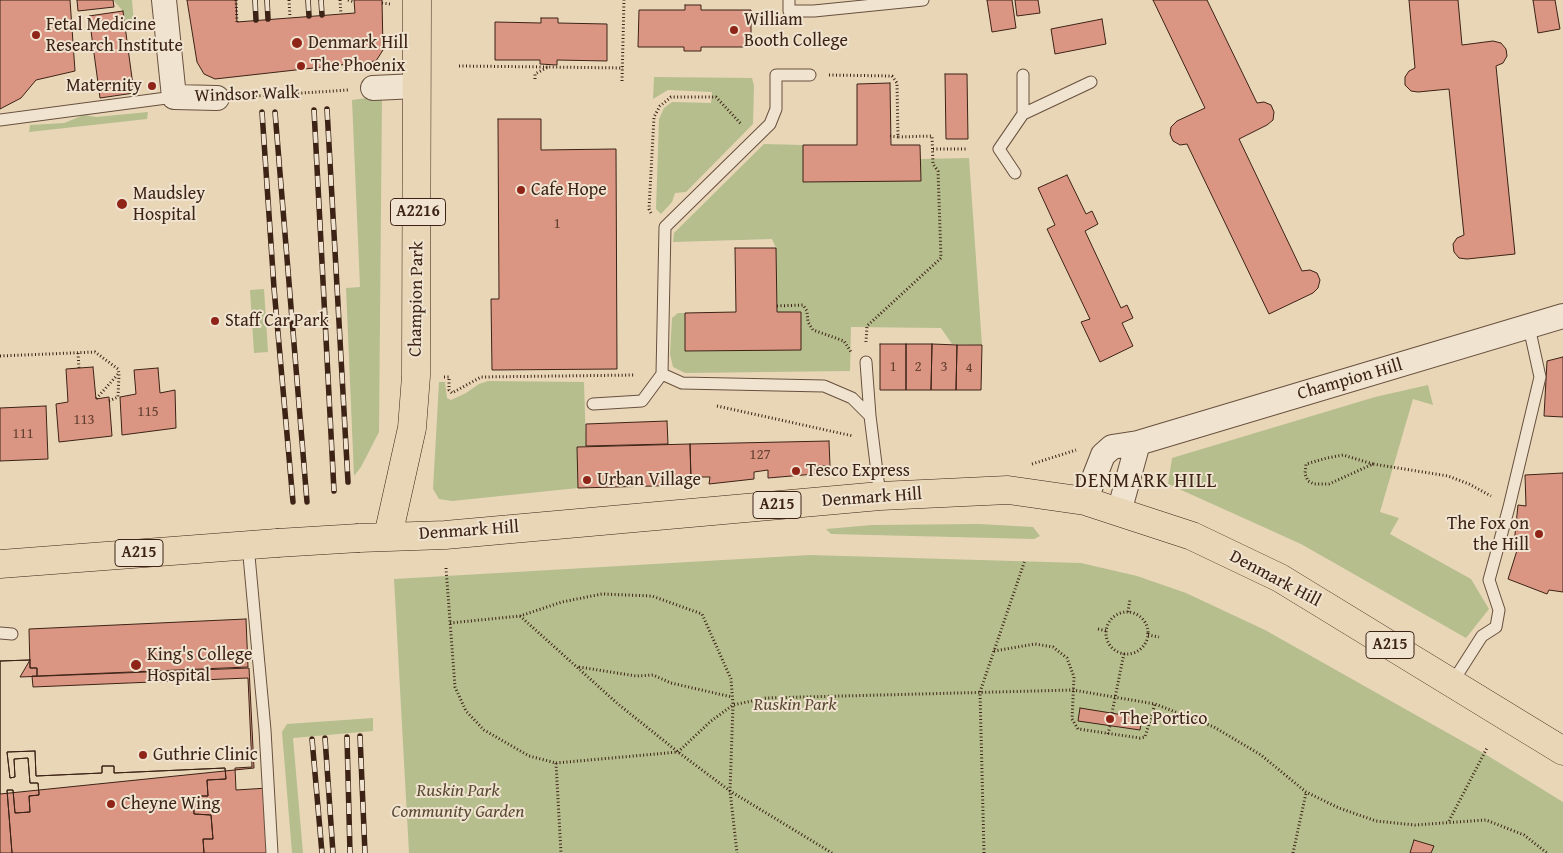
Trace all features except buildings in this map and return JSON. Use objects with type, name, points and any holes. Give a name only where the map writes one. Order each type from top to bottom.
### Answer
[{"type":"main road","name":"Champion Park","points":[[388,536],[412,428],[416,376],[416,0]]},
{"type":"main road","name":"Denmark Hill","points":[[0,564],[277,543],[388,536],[445,535],[880,496],[1008,490],[1085,501],[1192,536],[1280,578],[1563,751]]},
{"type":"street","name":"Windsor Walk","points":[[164,0],[174,97],[217,98]]},
{"type":"street","points":[[373,88],[417,86]]},
{"type":"street","name":"Champion Hill","points":[[1085,501],[1103,455],[1118,445],[1138,443],[1563,316]]},
{"type":"street","points":[[1119,512],[1138,443]]},
{"type":"lane","points":[[789,0],[789,11],[814,11],[923,0]]},
{"type":"lane","points":[[593,404],[642,401],[662,374],[665,227],[770,124],[776,109],[776,75],[810,75]]},
{"type":"lane","points":[[1023,75],[1023,114]]},
{"type":"lane","points":[[1015,173],[999,149],[1023,114],[1091,82]]},
{"type":"lane","points":[[0,120],[174,97]]},
{"type":"lane","points":[[1452,683],[1482,636],[1496,627],[1499,610],[1489,580],[1510,507],[1540,377],[1528,327]]},
{"type":"lane","points":[[861,362],[880,496]]},
{"type":"lane","points":[[662,374],[682,383],[824,386],[852,398],[870,416]]},
{"type":"lane","points":[[248,545],[265,730],[272,853]]},
{"type":"path","points":[[236,0],[237,22]]},
{"type":"path","points":[[289,0],[290,17]]},
{"type":"path","points":[[340,0],[341,14]]},
{"type":"path","points":[[348,0],[354,2]]},
{"type":"path","points":[[622,81],[624,0]]},
{"type":"path","points":[[459,66],[623,68]]},
{"type":"path","points":[[535,79],[535,74],[548,66]]},
{"type":"path","points":[[810,75],[892,76],[897,83],[898,137]]},
{"type":"path","name":"Windsor Walk","points":[[217,98],[373,88]]},
{"type":"path","points":[[665,227],[655,220],[650,209],[654,117],[660,106],[671,97],[716,97],[754,138]]},
{"type":"path","points":[[861,362],[857,342],[867,342],[867,326],[940,258],[938,171],[932,164],[932,136],[890,136]]},
{"type":"path","points":[[933,149],[968,149]]},
{"type":"path","points":[[777,306],[803,305],[807,311],[808,322],[813,330],[844,341],[861,362]]},
{"type":"path","points":[[78,352],[79,368]]},
{"type":"path","points":[[0,356],[95,352],[118,369],[118,397],[109,400]]},
{"type":"path","points":[[96,399],[119,373]]},
{"type":"path","points":[[416,376],[449,377],[449,390],[452,393],[481,377],[582,377],[662,374]]},
{"type":"path","points":[[710,404],[862,438],[871,437]]},
{"type":"path","points":[[1008,490],[1032,464],[1085,447]]},
{"type":"path","points":[[1373,464],[1328,484],[1314,484],[1308,481],[1305,474],[1306,464],[1343,455],[1373,464],[1448,476],[1469,484],[1510,507]]},
{"type":"path","points":[[984,853],[980,692],[1025,560]]},
{"type":"path","points":[[446,568],[455,687],[466,711],[484,730],[504,744],[529,756],[556,763],[678,752],[710,721],[733,705],[766,698],[1073,690],[1155,704],[1214,727],[1261,755],[1306,792],[1339,808],[1376,821],[1415,825],[1449,821],[1486,820],[1524,836],[1547,853]]},
{"type":"path","points":[[450,623],[520,616],[562,602],[602,594],[652,596],[702,614],[731,679],[733,705],[730,791],[736,853]]},
{"type":"path","points":[[1128,612],[1130,599]]},
{"type":"path","points":[[1128,612],[1143,619],[1148,635],[1145,643],[1138,650],[1124,653],[1110,645],[1107,631],[1113,617],[1128,612]]},
{"type":"path","points":[[520,616],[618,704],[678,752],[730,791],[832,853]]},
{"type":"path","points":[[1098,629],[1107,631]]},
{"type":"path","points":[[1148,635],[1159,637]]},
{"type":"path","points":[[994,651],[1035,644],[1053,647],[1067,658],[1074,677],[1074,725],[1078,729],[1146,737],[1155,704]]},
{"type":"path","points":[[1112,713],[1124,653]]},
{"type":"path","points":[[578,667],[636,676],[653,675],[671,683],[732,697]]},
{"type":"path","points":[[1108,734],[1110,726]]},
{"type":"path","points":[[1449,821],[1487,748]]},
{"type":"path","points":[[556,763],[561,853]]},
{"type":"path","points":[[1293,853],[1306,792]]},
{"type":"green space","points":[[113,0],[132,0],[134,24],[125,25],[123,11]]},
{"type":"green space","points":[[654,77],[752,78],[754,86],[753,124],[686,192],[675,193],[672,202],[661,214],[656,209],[659,119],[664,108],[672,102],[711,103],[712,92],[668,90],[653,99]]},
{"type":"green space","points":[[382,96],[379,432],[361,467],[354,476],[346,288],[360,287],[352,100]]},
{"type":"green space","points":[[148,112],[147,119],[29,132],[30,125],[64,123],[84,115],[96,117]]},
{"type":"green space","points":[[764,144],[803,145],[803,182],[920,159],[969,158],[982,345],[952,344],[941,328],[851,327],[850,371],[685,373],[673,367],[670,354],[672,318],[678,313],[685,313],[685,351],[801,349],[801,312],[777,312],[776,248],[772,239],[673,242],[674,233]]},
{"type":"green space","points":[[264,289],[268,352],[254,353],[250,290]]},
{"type":"green space","points":[[488,381],[584,382],[586,446],[577,447],[578,488],[452,501],[439,499],[433,489],[439,382],[445,382],[447,398],[451,400]]},
{"type":"green space","points":[[1428,385],[1433,405],[1413,399],[1380,512],[1399,518],[1390,534],[1471,579],[1489,609],[1466,638],[1301,544],[1168,484],[1172,458],[1375,397]]},
{"type":"green space","points":[[979,524],[1033,527],[1040,536],[1034,539],[831,534],[826,529],[872,525]]},
{"type":"green space","name":"Ruskin Park","points":[[810,555],[1081,563],[1137,576],[1186,593],[1265,630],[1485,754],[1563,802],[1563,853],[409,853],[394,579]]},
{"type":"green space","points":[[373,718],[373,731],[293,738],[303,853],[292,853],[282,732],[287,724]]},
{"type":"railway","points":[[255,0],[256,20]]},
{"type":"railway","points":[[267,0],[268,19]]},
{"type":"railway","points":[[308,0],[309,16]]},
{"type":"railway","points":[[321,0],[322,15]]},
{"type":"railway","points":[[327,109],[348,482]]},
{"type":"railway","points":[[314,110],[334,491]]},
{"type":"railway","points":[[262,112],[274,288],[293,502]]},
{"type":"railway","points":[[275,112],[307,502]]},
{"type":"railway","points":[[360,736],[365,853]]},
{"type":"railway","points":[[347,737],[350,853]]},
{"type":"railway","points":[[325,738],[333,853]]},
{"type":"railway","points":[[312,739],[322,853]]},
{"type":"place","name":"William Booth College","points":[[734,30]]},
{"type":"place","name":"Fetal Medicine Research Institute","points":[[36,35]]},
{"type":"place","name":"Denmark Hill","points":[[297,43]]},
{"type":"place","name":"The Phoenix","points":[[301,66]]},
{"type":"place","name":"Maternity","points":[[152,86]]},
{"type":"place","name":"Cafe Hope","points":[[521,190]]},
{"type":"place","name":"Maudsley Hospital","points":[[122,204]]},
{"type":"place","name":"Staff Car Park","points":[[215,321]]},
{"type":"place","name":"Tesco Express","points":[[796,471]]},
{"type":"place","name":"Urban Village","points":[[587,480]]},
{"type":"place","name":"The Fox on the Hill","points":[[1539,534]]},
{"type":"place","name":"King's College Hospital","points":[[136,665]]},
{"type":"place","name":"The Portico","points":[[1110,719]]},
{"type":"place","name":"Guthrie Clinic","points":[[143,755]]},
{"type":"place","name":"Cheyne Wing","points":[[111,804]]},
{"type":"district","name":"DENMARK HILL","points":[[1146,482]]},
{"type":"park label","name":"Ruskin Park Community Garden","points":[[458,801]]}]
